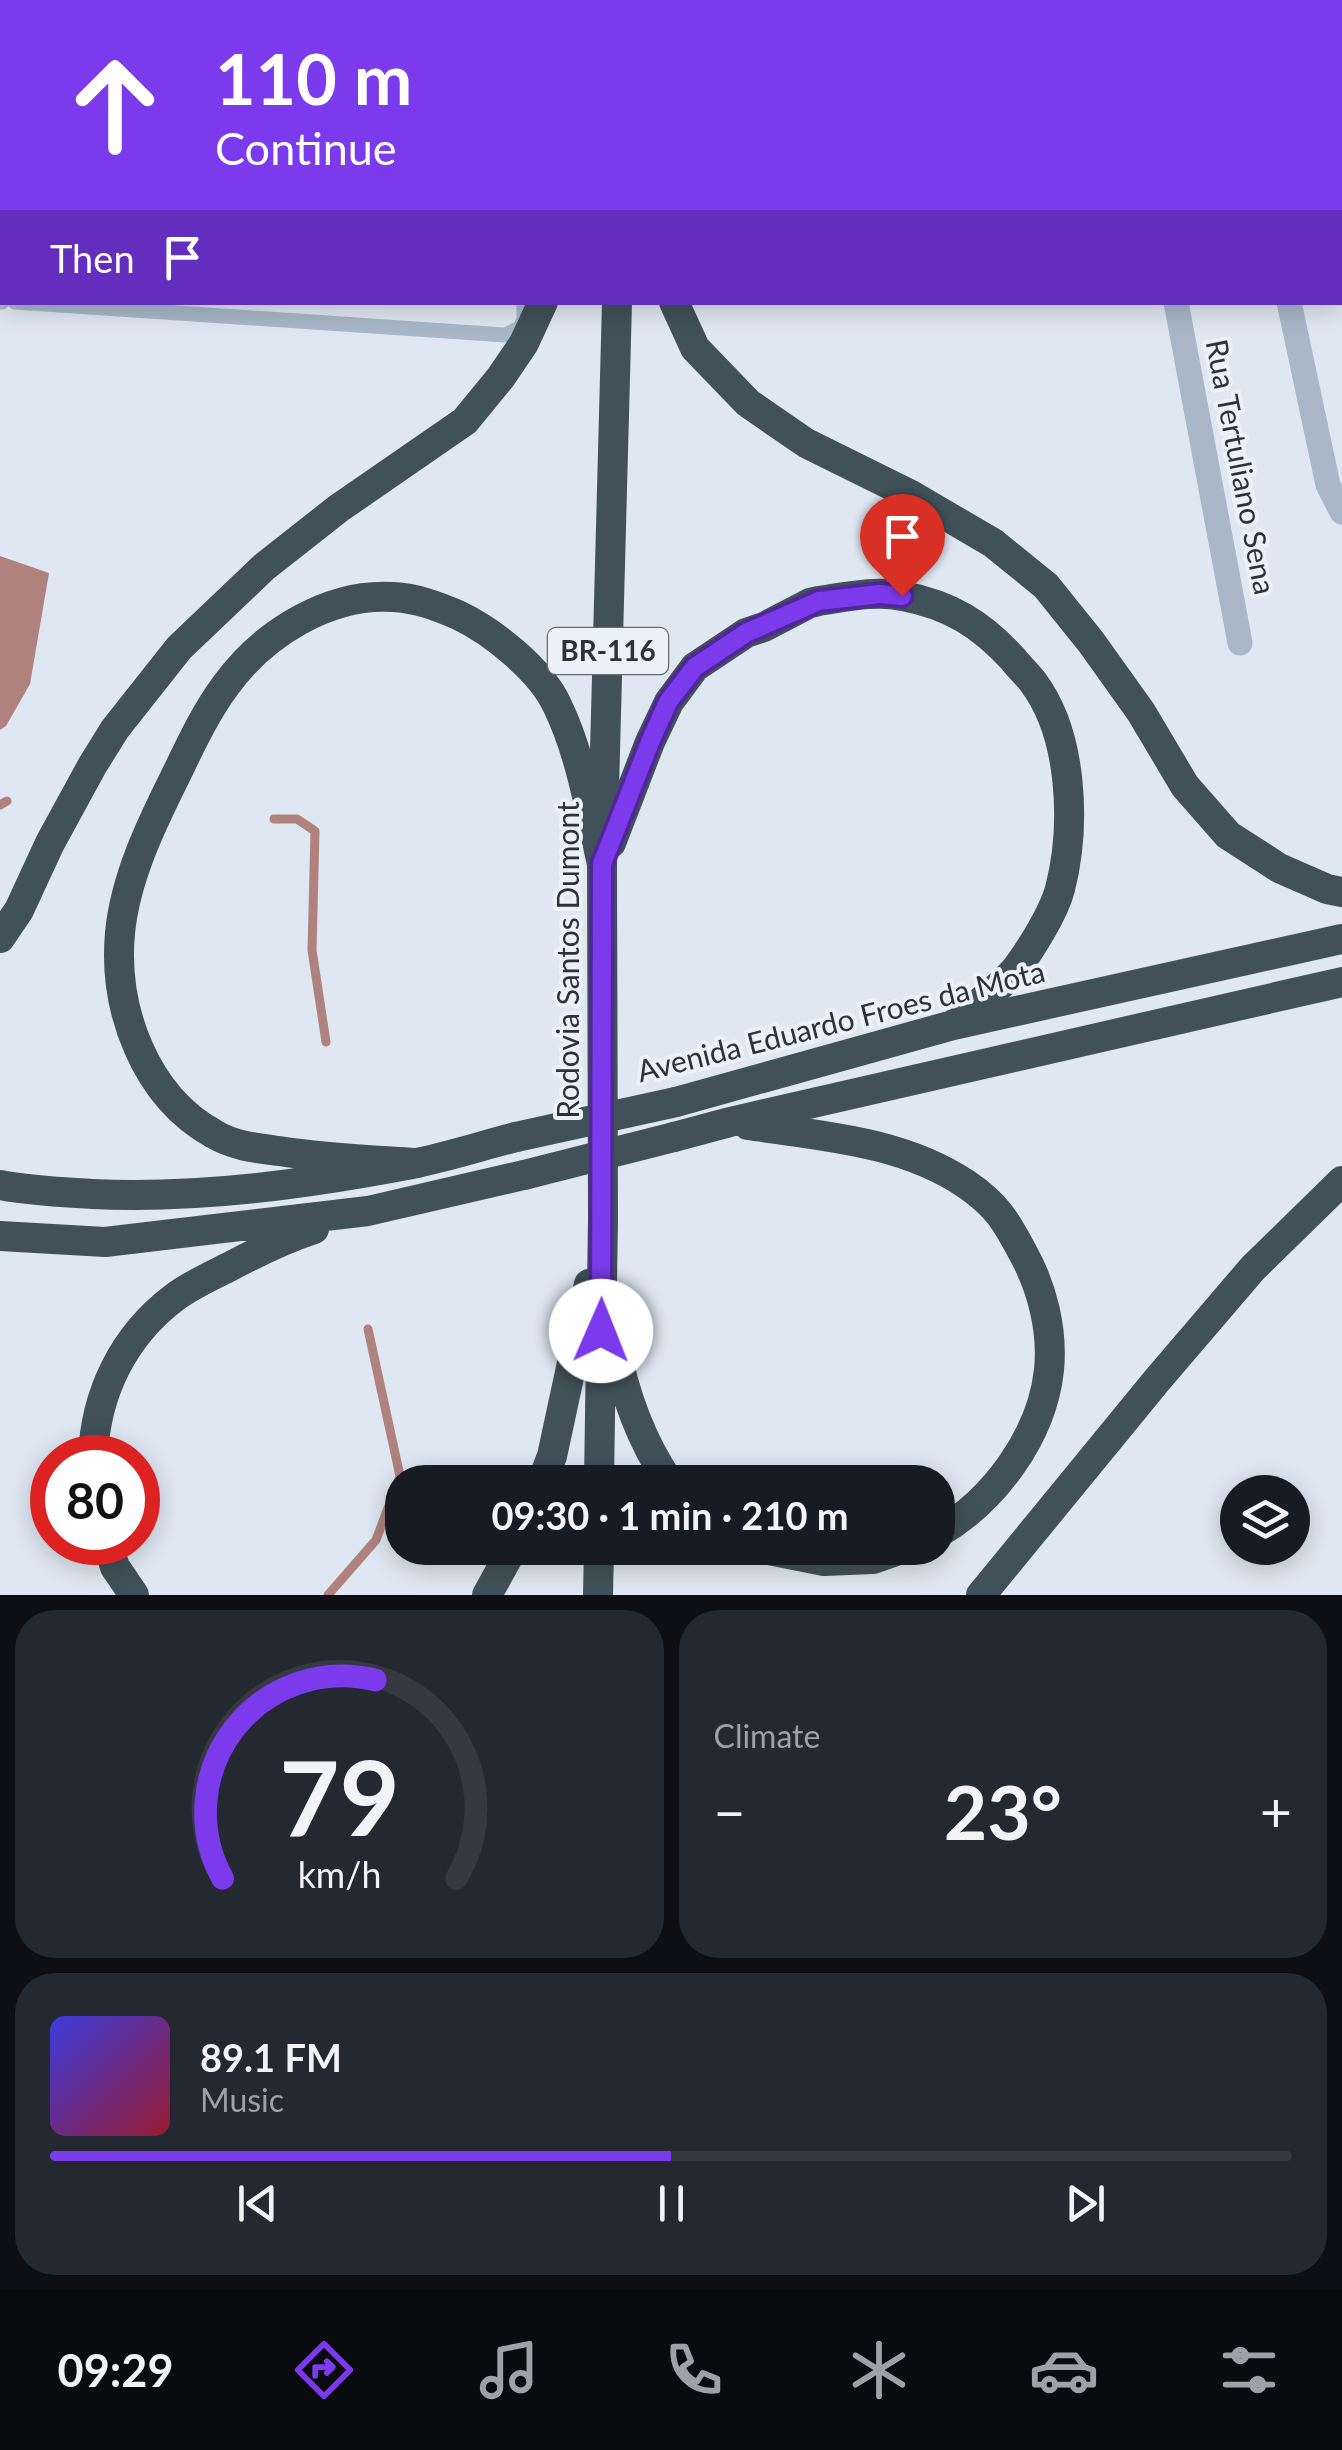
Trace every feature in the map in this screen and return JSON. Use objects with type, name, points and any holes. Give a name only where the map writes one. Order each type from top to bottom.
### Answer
[{"type":"highway","points":[[0,938],[19,910],[92,766],[115,729],[179,648],[279,555],[339,508],[465,421],[524,343],[542,305]]},
{"type":"highway","points":[[615,437],[616,305]]},
{"type":"highway","name":"BR-116","points":[[615,437],[637,305]]},
{"type":"highway","points":[[675,305],[696,348],[748,403],[806,443],[993,543],[1046,586],[1141,712],[1186,786],[1228,835],[1279,868],[1342,892]]},
{"type":"highway","name":"Rodovia Santos Dumont","points":[[600,1465],[602,864],[615,437]]},
{"type":"highway","points":[[602,864],[668,702],[695,667],[746,633],[819,601],[880,594],[946,608],[993,638],[1035,684],[1054,721],[1066,766],[1069,826],[1060,890],[1041,929],[1015,970],[953,1025]]},
{"type":"highway","points":[[414,1163],[313,1156],[230,1142],[192,1120],[166,1095],[141,1054],[125,1002],[120,968],[126,898],[147,837],[208,712],[250,657],[281,632],[316,612],[373,596],[441,608],[472,622],[510,649],[555,700],[579,767],[602,864]]},
{"type":"highway","name":"Avenida Eduardo Froes da Mota","points":[[0,1185],[68,1193],[180,1194],[271,1187],[414,1163],[676,1102],[953,1025],[1342,939]]},
{"type":"highway","points":[[0,1236],[104,1242],[368,1210],[730,1122],[1342,982]]},
{"type":"highway","points":[[730,1122],[884,1147],[931,1163],[1002,1214],[1034,1273],[1046,1314],[1050,1368],[1042,1402],[1024,1445],[1000,1483],[955,1523]]},
{"type":"highway","points":[[982,1595],[1241,1282],[1342,1181]]},
{"type":"highway","points":[[95,1435],[111,1374],[146,1325],[174,1298],[282,1239],[368,1210]]},
{"type":"highway","points":[[549,1465],[603,1218]]},
{"type":"highway","points":[[603,1218],[614,1342],[622,1381],[632,1414],[658,1465]]},
{"type":"highway","points":[[114,1565],[134,1595]]},
{"type":"highway","points":[[487,1595],[504,1565]]},
{"type":"highway","points":[[598,1595],[599,1565]]},
{"type":"street","name":"Rua Tertuliano Sena","points":[[1177,305],[1240,643]]},
{"type":"street","points":[[1289,305],[1328,484],[1342,512]]},
{"type":"lane","points":[[60,305],[505,335],[520,328],[524,305]]},
{"type":"shaded area","points":[[0,556],[49,573],[30,684],[0,730]]},
{"type":"waterway","points":[[0,805],[7,801]]},
{"type":"waterway","points":[[274,819],[297,819],[315,831],[312,950],[326,1042]]},
{"type":"waterway","points":[[328,1595],[376,1540],[400,1476],[368,1329]]},
{"type":"route","points":[[601,1331],[602,864],[650,742],[668,702],[695,667],[746,633],[810,603],[880,594],[902,596]]}]
